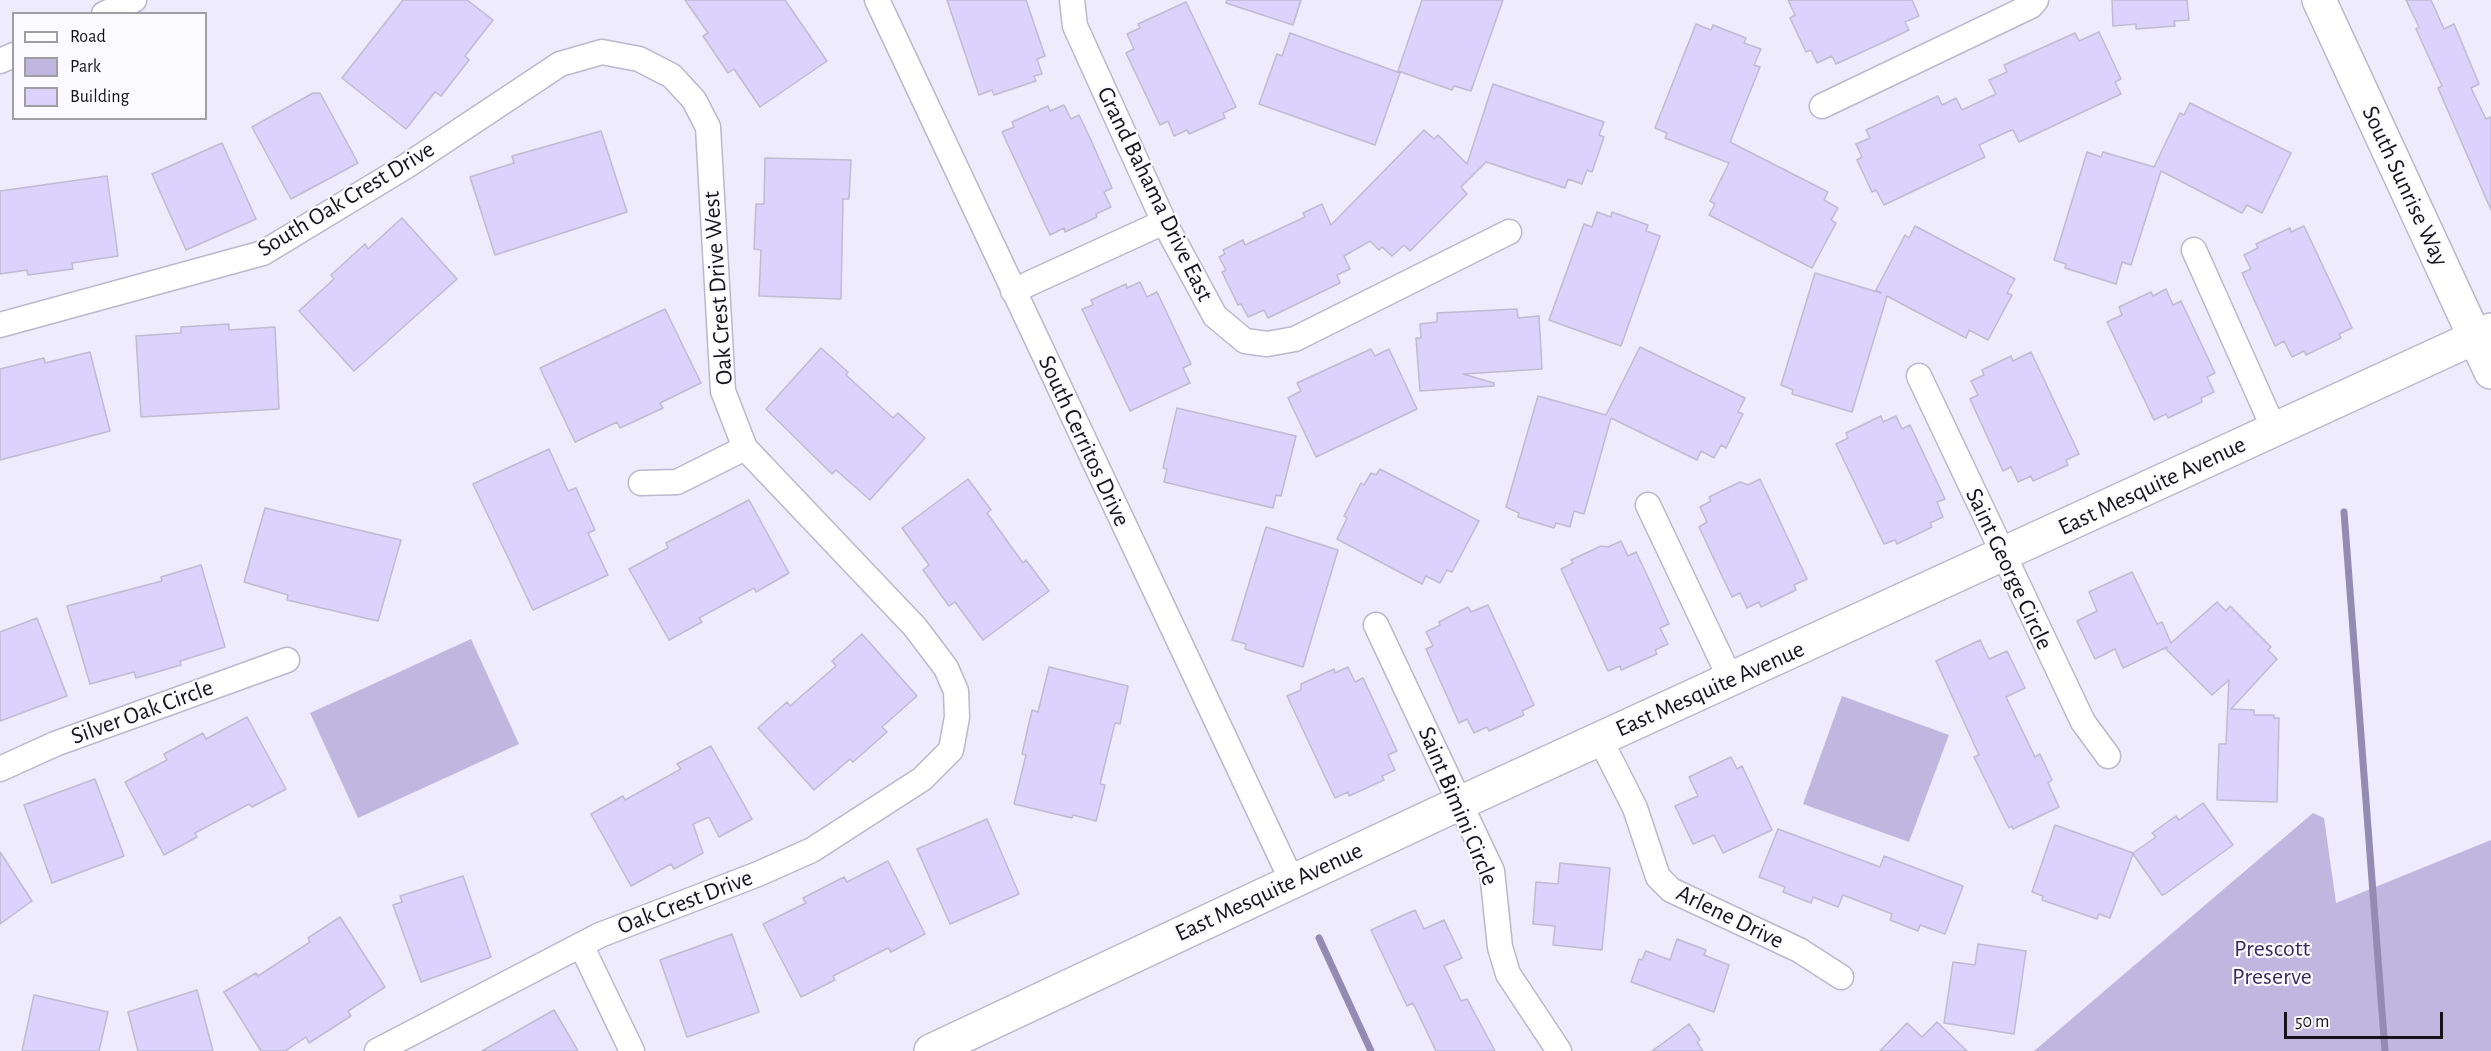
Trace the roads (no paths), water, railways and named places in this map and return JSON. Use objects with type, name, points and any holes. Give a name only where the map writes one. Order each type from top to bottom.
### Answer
[{"type":"street","points":[[108,12],[134,0]]},
{"type":"street","name":"South Cerritos Drive","points":[[878,0],[1292,881]]},
{"type":"street","name":"Grand Bahama Drive East","points":[[1072,0],[1074,26],[1164,222],[1215,316],[1245,341],[1267,344],[1295,339],[1509,232]]},
{"type":"street","points":[[1822,106],[2031,6],[2036,0]]},
{"type":"street","name":"South Sunrise Way","points":[[2319,0],[2483,334],[2491,372]]},
{"type":"street","name":"South Oak Crest Drive","points":[[0,325],[264,253],[408,165],[560,64],[602,52],[639,59]]},
{"type":"street","name":"Oak Crest Drive West","points":[[639,59],[672,76],[693,100],[708,127],[723,391],[745,448],[915,627],[946,668],[956,691],[957,717]]},
{"type":"street","points":[[1013,291],[1164,222]]},
{"type":"street","points":[[2194,250],[2274,429]]},
{"type":"street","name":"East Mesquite Avenue","points":[[931,1051],[1460,803],[2483,334]]},
{"type":"street","name":"Saint George Circle","points":[[1919,376],[2002,556],[2083,723],[2108,756]]},
{"type":"street","points":[[641,483],[677,483],[745,448]]},
{"type":"street","points":[[1648,506],[1731,680]]},
{"type":"street","name":"Saint Bimini Circle","points":[[1376,625],[1492,871],[1500,947],[1508,974],[1559,1051]]},
{"type":"street","name":"Silver Oak Circle","points":[[0,769],[55,744],[287,660]]},
{"type":"street","name":"Oak Crest Drive","points":[[377,1051],[580,945],[812,850],[921,779],[951,750],[957,717]]},
{"type":"street","name":"Arlene Drive","points":[[1600,739],[1635,808],[1658,878],[1671,890],[1799,950],[1840,977]]},
{"type":"street","points":[[580,945],[632,1051]]},
{"type":"waterway","points":[[2344,512],[2385,1051]]},
{"type":"waterway","points":[[1319,938],[1371,1051]]},
{"type":"park label","name":"Prescott Preserve","points":[[2272,963]]}]
